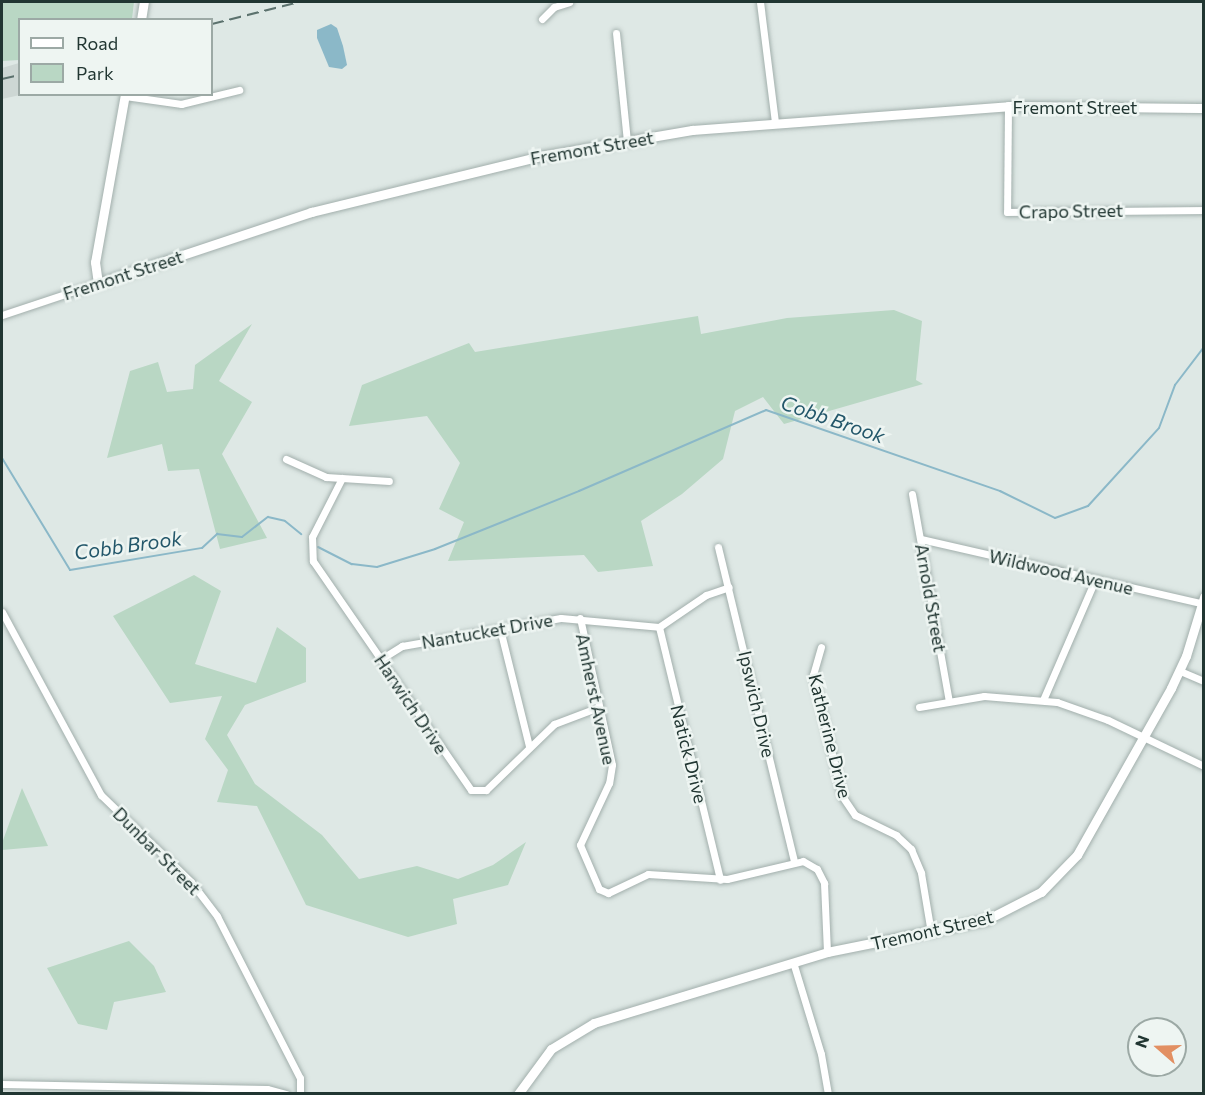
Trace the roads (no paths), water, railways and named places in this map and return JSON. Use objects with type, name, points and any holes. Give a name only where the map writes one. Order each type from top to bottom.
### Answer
[{"type":"street","points":[[141,18],[144,2]]},
{"type":"street","points":[[542,19],[554,7],[569,2]]},
{"type":"street","points":[[760,2],[775,122]]},
{"type":"street","points":[[616,33],[627,142]]},
{"type":"street","points":[[131,96],[181,104],[239,90]]},
{"type":"street","points":[[98,283],[96,256],[125,96]]},
{"type":"street","name":"Fremont Street","points":[[2,315],[311,212],[482,169],[627,142],[775,122],[1008,106],[1203,108]]},
{"type":"street","name":"Crapo Street","points":[[1008,106],[1007,212],[1203,210]]},
{"type":"street","points":[[286,459],[318,475],[389,481]]},
{"type":"street","name":"Harwich Drive","points":[[342,478],[312,537],[311,557],[473,791],[486,790],[554,724],[599,707]]},
{"type":"street","name":"Arnold Street","points":[[912,494],[949,701]]},
{"type":"street","name":"Wildwood Avenue","points":[[921,539],[1095,580],[1202,600]]},
{"type":"street","name":"Ipswich Drive","points":[[718,547],[794,861]]},
{"type":"street","points":[[1043,700],[1095,580]]},
{"type":"street","points":[[659,627],[705,595],[729,587]]},
{"type":"street","name":"Tremont Street","points":[[518,1094],[551,1049],[584,1027],[827,952],[931,933],[1001,915],[1059,879],[1081,849],[1180,670],[1202,600]]},
{"type":"street","name":"Dunbar Street","points":[[2,612],[101,795],[191,882],[217,916],[296,1069],[302,1084],[300,1094]]},
{"type":"street","name":"Nantucket Drive","points":[[381,659],[402,646],[580,618],[659,627]]},
{"type":"street","name":"Amherst Avenue","points":[[580,618],[611,774],[580,845],[598,889],[607,893],[655,873],[720,880],[794,861]]},
{"type":"street","name":"Natick Drive","points":[[659,627],[720,880]]},
{"type":"street","points":[[500,629],[529,746]]},
{"type":"street","name":"Katherine Drive","points":[[821,647],[813,675],[842,796],[855,815],[896,835],[911,849],[921,873],[931,933]]},
{"type":"street","points":[[1180,670],[1203,681]]},
{"type":"street","points":[[919,706],[993,695],[1043,700],[1090,713],[1203,766]]},
{"type":"street","points":[[794,861],[811,864],[822,877],[827,952]]},
{"type":"street","points":[[793,962],[821,1053],[828,1094]]},
{"type":"street","points":[[2,1084],[267,1089],[286,1094]]},
{"type":"water","points":[[331,24],[337,28],[343,46],[347,65],[342,69],[329,67],[317,38],[317,30]]},
{"type":"waterway","name":"Cobb Brook","points":[[318,547],[352,564],[377,567],[435,549],[579,491],[766,410],[1000,491],[1055,518],[1088,506],[1159,428],[1175,385],[1204,347]]},
{"type":"waterway","name":"Cobb Brook","points":[[2,458],[70,570],[202,548],[217,534],[242,537],[268,517],[285,521],[301,534]]},
{"type":"railway","points":[[213,24],[299,2]]},
{"type":"railway","points":[[2,79],[18,75]]}]
